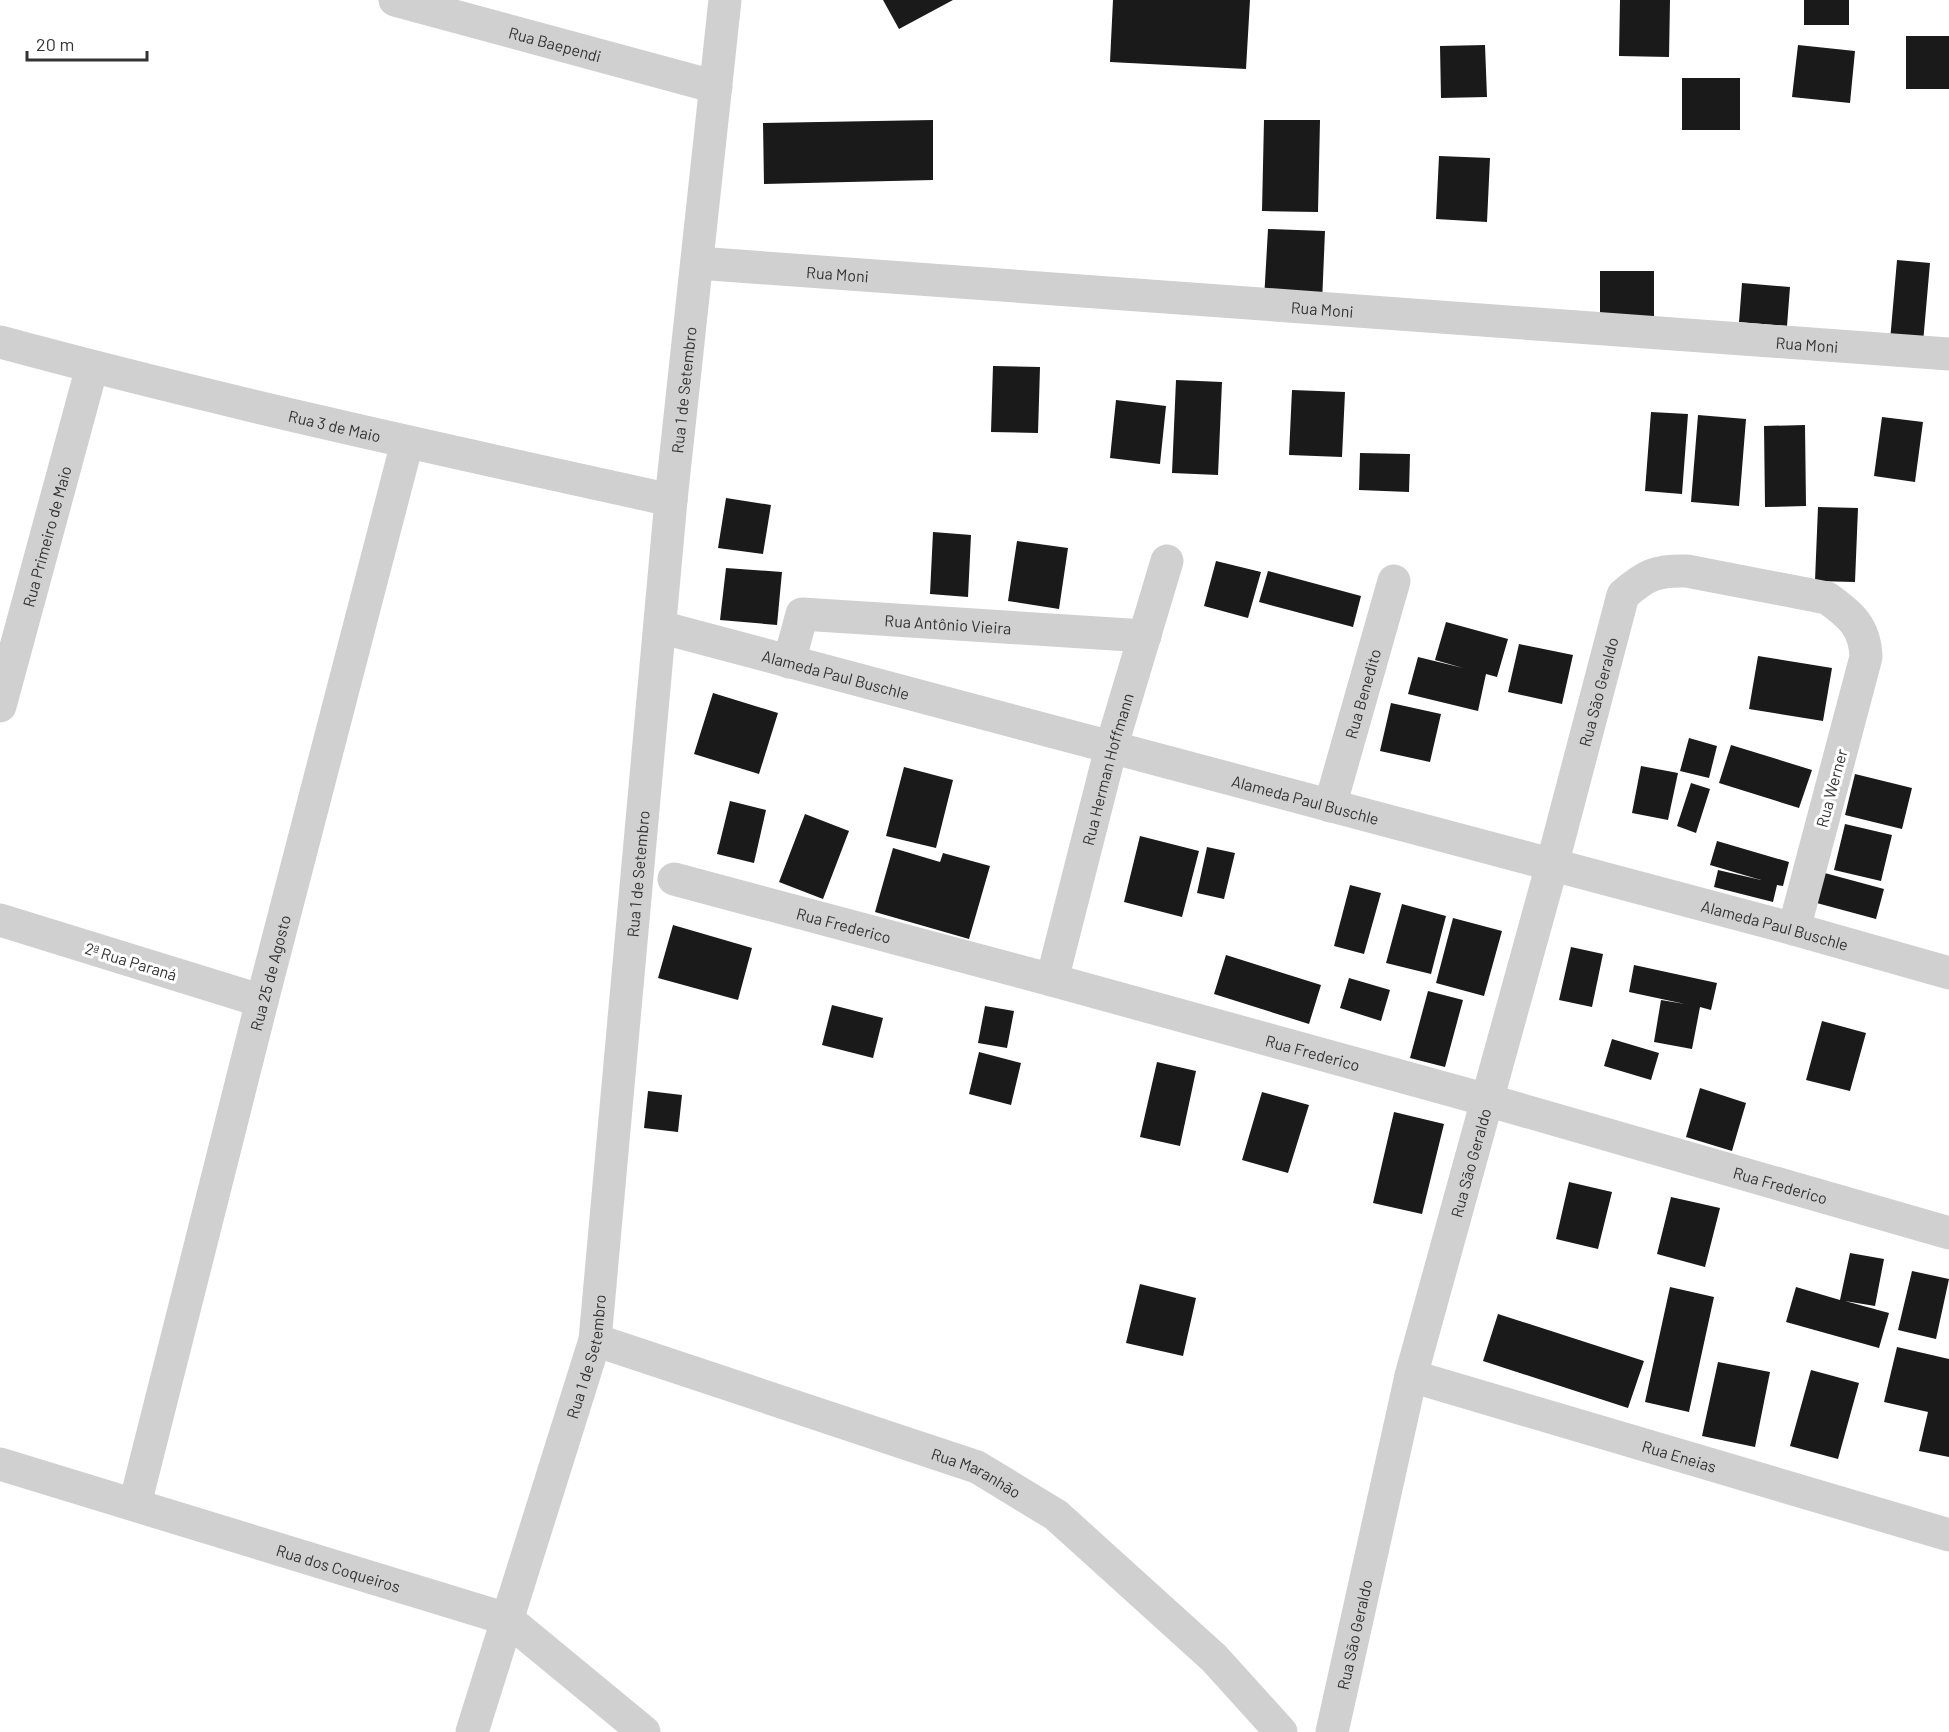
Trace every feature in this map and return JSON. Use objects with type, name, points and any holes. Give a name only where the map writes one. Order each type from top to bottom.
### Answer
[{"type":"street","name":"Rua Baependi","points":[[395,0],[716,87]]},
{"type":"street","name":"Rua 1 de Setembro","points":[[472,1732],[595,1340],[671,500],[725,0]]},
{"type":"street","name":"Rua Moni","points":[[697,263],[1949,354]]},
{"type":"street","name":"Rua 3 de Maio","points":[[0,342],[92,367],[407,442],[671,500]]},
{"type":"street","name":"Rua Primeiro de Maio","points":[[0,706],[92,367]]},
{"type":"street","name":"Rua 25 de Agosto","points":[[135,1504],[407,442]]},
{"type":"street","name":"Rua Herman Hoffmann","points":[[1052,980],[1111,748],[1167,561]]},
{"type":"street","name":"Rua Werner","points":[[1623,595],[1647,575],[1664,570],[1687,571],[1827,598],[1846,612],[1860,627],[1866,646],[1866,657],[1794,929]]},
{"type":"street","name":"Rua Benedito","points":[[1330,806],[1394,581]]},
{"type":"street","name":"Rua São Geraldo","points":[[1332,1732],[1412,1376],[1552,865],[1623,595]]},
{"type":"street","name":"Rua Antônio Vieira","points":[[789,662],[802,614],[1145,636]]},
{"type":"street","name":"Alameda Paul Buschle","points":[[660,627],[1794,929],[1949,973]]},
{"type":"street","name":"Rua Frederico","points":[[674,879],[1487,1100],[1949,1233]]},
{"type":"street","name":"2ª Rua Paraná","points":[[0,921],[262,1001]]},
{"type":"street","name":"Rua Maranhão","points":[[595,1340],[977,1467],[1056,1515],[1214,1658],[1281,1732]]},
{"type":"street","name":"Rua Eneias","points":[[1412,1376],[1949,1535]]},
{"type":"street","name":"Rua dos Coqueiros","points":[[0,1464],[507,1619],[644,1732]]},
{"type":"building","points":[[883,0],[953,0],[899,29]]},
{"type":"building","points":[[1113,0],[1250,0],[1246,69],[1110,62]]},
{"type":"building","points":[[1620,0],[1670,0],[1669,57],[1619,56]]},
{"type":"building","points":[[1804,0],[1849,0],[1849,25],[1804,25]]},
{"type":"building","points":[[1906,36],[1949,36],[1949,89],[1906,89]]},
{"type":"building","points":[[1485,45],[1487,97],[1441,98],[1440,46]]},
{"type":"building","points":[[1798,45],[1855,51],[1850,103],[1792,97]]},
{"type":"building","points":[[1682,78],[1740,78],[1740,130],[1682,130]]},
{"type":"building","points":[[933,120],[933,180],[764,184],[763,123]]},
{"type":"building","points":[[1264,120],[1320,120],[1318,212],[1262,211]]},
{"type":"building","points":[[1439,156],[1490,158],[1487,222],[1436,219]]},
{"type":"building","points":[[1268,229],[1325,231],[1322,303],[1264,300]]},
{"type":"building","points":[[1897,260],[1930,263],[1923,343],[1890,341]]},
{"type":"building","points":[[1600,271],[1654,271],[1654,320],[1600,321]]},
{"type":"building","points":[[1742,283],[1790,287],[1787,326],[1739,322]]},
{"type":"building","points":[[993,366],[1040,367],[1038,433],[991,432]]},
{"type":"building","points":[[1176,380],[1222,382],[1218,475],[1172,473]]},
{"type":"building","points":[[1292,390],[1345,392],[1342,457],[1289,455]]},
{"type":"building","points":[[1116,400],[1166,406],[1160,464],[1110,458]]},
{"type":"building","points":[[1651,412],[1688,414],[1682,494],[1645,491]]},
{"type":"building","points":[[1698,415],[1746,419],[1739,506],[1691,502]]},
{"type":"building","points":[[1882,417],[1923,422],[1915,482],[1874,476]]},
{"type":"building","points":[[1805,425],[1806,506],[1765,507],[1764,426]]},
{"type":"building","points":[[1360,453],[1410,454],[1409,492],[1359,490]]},
{"type":"building","points":[[726,498],[771,505],[763,554],[718,548]]},
{"type":"building","points":[[1818,507],[1858,508],[1855,582],[1815,581]]},
{"type":"building","points":[[933,532],[971,535],[968,597],[930,594]]},
{"type":"building","points":[[1017,541],[1068,548],[1059,609],[1008,601]]},
{"type":"building","points":[[1216,561],[1261,572],[1248,618],[1204,606]]},
{"type":"building","points":[[726,568],[782,572],[777,625],[720,620]]},
{"type":"building","points":[[1268,571],[1361,596],[1353,627],[1259,602]]},
{"type":"building","points":[[1446,622],[1508,639],[1497,677],[1486,674],[1478,711],[1408,694],[1418,657],[1463,668],[1435,660]]},
{"type":"building","points":[[1519,644],[1573,655],[1562,704],[1508,692]]},
{"type":"building","points":[[1758,656],[1832,668],[1823,721],[1749,709]]},
{"type":"building","points":[[713,693],[778,713],[759,774],[694,754]]},
{"type":"building","points":[[1391,703],[1441,714],[1430,762],[1380,751]]},
{"type":"building","points":[[1689,738],[1717,746],[1709,778],[1680,771]]},
{"type":"building","points":[[1731,745],[1812,770],[1799,808],[1719,783]]},
{"type":"building","points":[[1641,766],[1678,773],[1668,820],[1632,813]]},
{"type":"building","points":[[904,767],[953,780],[936,848],[886,836]]},
{"type":"building","points":[[1855,774],[1912,788],[1902,829],[1845,815]]},
{"type":"building","points":[[1691,783],[1710,789],[1696,833],[1677,826]]},
{"type":"building","points":[[730,801],[766,810],[754,863],[717,854]]},
{"type":"building","points":[[805,814],[849,831],[823,899],[779,882]]},
{"type":"building","points":[[1845,824],[1892,835],[1881,881],[1834,870]]},
{"type":"building","points":[[1140,836],[1199,851],[1182,917],[1124,902]]},
{"type":"building","points":[[1717,841],[1789,862],[1783,886],[1777,885],[1773,902],[1714,887],[1718,870],[1761,880],[1710,865]]},
{"type":"building","points":[[1207,847],[1235,853],[1224,899],[1197,893]]},
{"type":"building","points":[[893,848],[940,862],[943,853],[990,866],[969,939],[875,912]]},
{"type":"building","points":[[1821,872],[1884,889],[1876,919],[1813,902]]},
{"type":"building","points":[[1350,885],[1381,893],[1364,954],[1334,946]]},
{"type":"building","points":[[1402,904],[1446,916],[1431,974],[1386,963]]},
{"type":"building","points":[[1453,918],[1502,931],[1484,996],[1436,983]]},
{"type":"building","points":[[673,925],[752,948],[738,1000],[658,978]]},
{"type":"building","points":[[1571,947],[1603,954],[1592,1007],[1559,1000]]},
{"type":"building","points":[[1226,955],[1321,985],[1309,1024],[1214,994]]},
{"type":"building","points":[[1634,965],[1717,983],[1711,1010],[1700,1007],[1692,1049],[1654,1042],[1661,1000],[1685,1004],[1629,992]]},
{"type":"building","points":[[1349,978],[1390,990],[1381,1021],[1340,1008]]},
{"type":"building","points":[[1428,991],[1463,1000],[1445,1067],[1410,1058]]},
{"type":"building","points":[[832,1005],[883,1018],[873,1058],[822,1045]]},
{"type":"building","points":[[985,1006],[1014,1011],[1007,1048],[978,1043]]},
{"type":"building","points":[[1822,1021],[1866,1033],[1850,1091],[1806,1080]]},
{"type":"building","points":[[1612,1039],[1659,1053],[1651,1080],[1604,1066]]},
{"type":"building","points":[[979,1052],[1021,1063],[1011,1105],[969,1094]]},
{"type":"building","points":[[1157,1062],[1196,1071],[1180,1146],[1140,1137]]},
{"type":"building","points":[[1700,1088],[1746,1103],[1732,1151],[1686,1137]]},
{"type":"building","points":[[648,1091],[682,1095],[678,1132],[644,1128]]},
{"type":"building","points":[[1262,1092],[1309,1105],[1288,1173],[1242,1160]]},
{"type":"building","points":[[1394,1112],[1444,1124],[1422,1214],[1373,1203]]},
{"type":"building","points":[[1569,1182],[1612,1192],[1598,1249],[1556,1239]]},
{"type":"building","points":[[1671,1197],[1720,1208],[1705,1267],[1657,1254]]},
{"type":"building","points":[[1850,1253],[1884,1259],[1875,1306],[1845,1301],[1889,1313],[1879,1348],[1786,1322],[1796,1287],[1840,1300]]},
{"type":"building","points":[[1912,1271],[1949,1279],[1936,1339],[1898,1330]]},
{"type":"building","points":[[1140,1284],[1196,1298],[1183,1356],[1126,1343]]},
{"type":"building","points":[[1670,1287],[1714,1297],[1689,1412],[1645,1402]]},
{"type":"building","points":[[1498,1314],[1644,1361],[1628,1408],[1483,1361]]},
{"type":"building","points":[[1897,1347],[1949,1359],[1949,1457],[1919,1451],[1928,1412],[1884,1402]]},
{"type":"building","points":[[1718,1362],[1770,1372],[1755,1447],[1702,1436]]},
{"type":"building","points":[[1811,1370],[1859,1383],[1838,1459],[1790,1446]]}]
